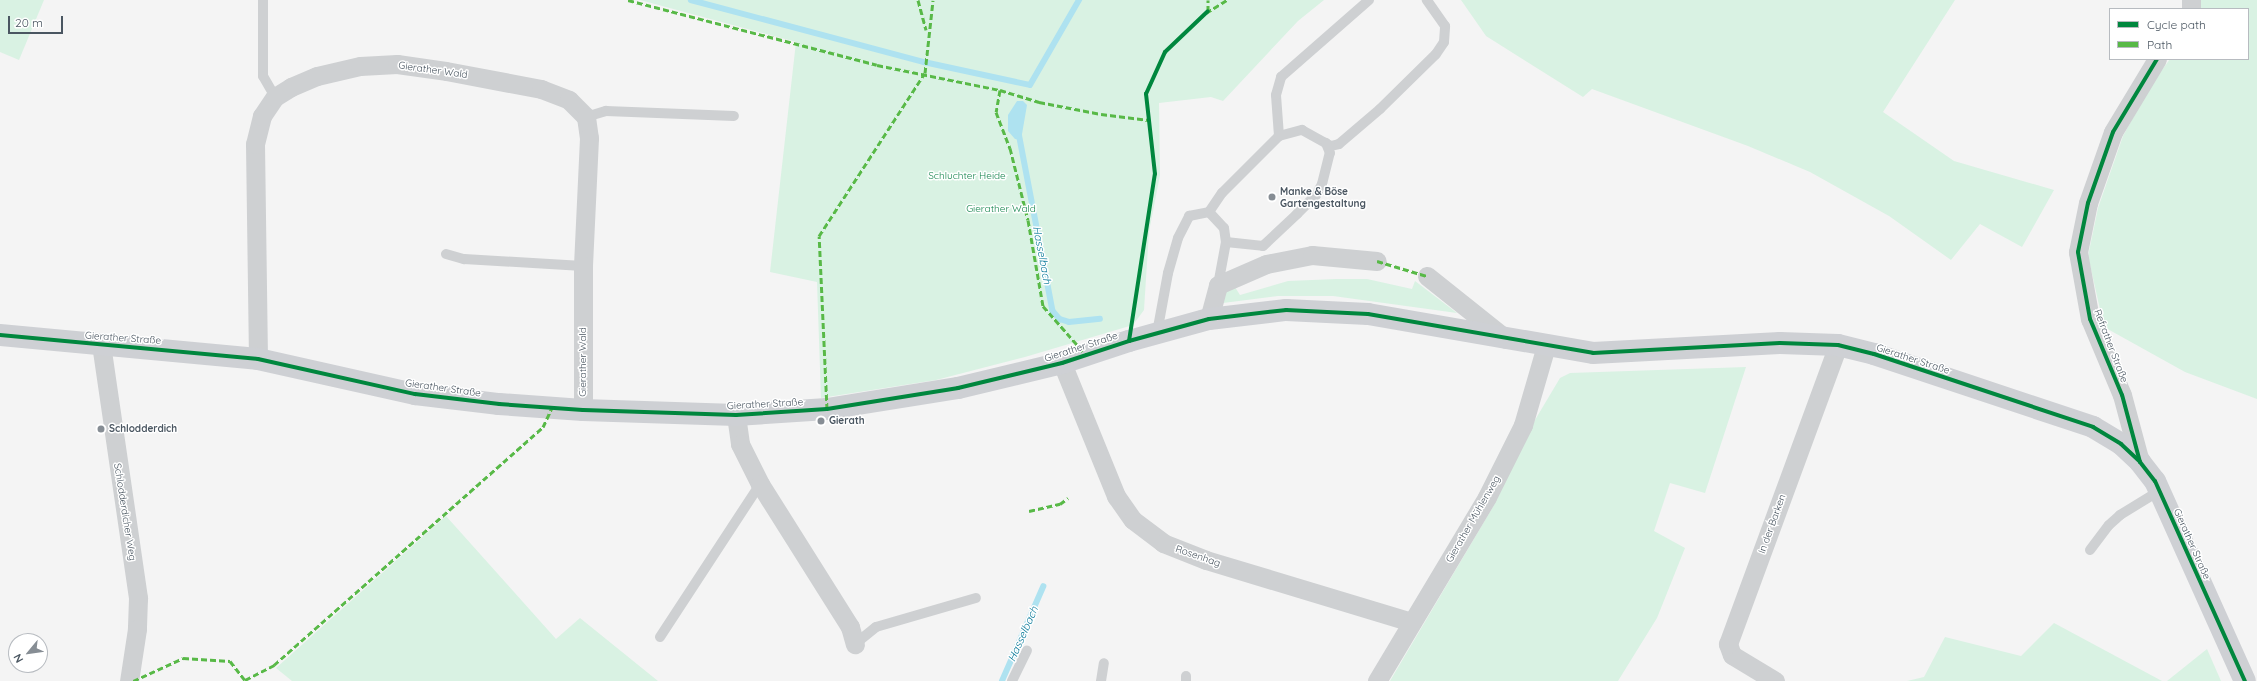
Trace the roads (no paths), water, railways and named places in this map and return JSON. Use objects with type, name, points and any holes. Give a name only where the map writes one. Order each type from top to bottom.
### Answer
[{"type":"street","name":"Refrather Straße","points":[[2140,462],[2122,395],[2090,319],[2078,252],[2088,203],[2113,132],[2156,60]]},
{"type":"street","name":"Gierather Wald","points":[[258,359],[255,144],[262,116],[276,97],[291,87],[318,76],[360,66],[397,64],[541,89],[569,100],[586,117],[589,138],[583,266],[583,410]]},
{"type":"street","points":[[1208,319],[1218,285],[1266,264],[1312,255],[1377,261]]},
{"type":"street","name":"Gierather Straße","points":[[1427,276],[1506,339]]},
{"type":"street","name":"Gierather Straße","points":[[0,335],[258,359],[415,394],[583,410],[736,415],[827,409],[943,391],[1062,363],[1157,333],[1208,319],[1286,310],[1368,314],[1593,353],[1780,342],[1838,346],[1874,354],[2092,427],[2121,444],[2140,462],[2159,491],[2245,681]]},
{"type":"street","name":"Schlodderdicher Weg","points":[[101,344],[138,598],[137,629],[130,681]]},
{"type":"street","name":"Gierather Mühlenweg","points":[[1377,681],[1487,497],[1523,425],[1546,346]]},
{"type":"street","name":"In der Barken","points":[[1775,681],[1732,655],[1728,644],[1838,346]]},
{"type":"street","name":"Rosenhag","points":[[1062,363],[1116,496],[1133,520],[1163,544],[1206,560],[1412,622]]},
{"type":"street","points":[[736,415],[740,444],[760,484],[850,627],[855,644]]},
{"type":"lane","points":[[263,0],[263,76],[276,97]]},
{"type":"lane","points":[[1279,136],[1276,95],[1281,77],[1368,0]]},
{"type":"lane","points":[[1157,333],[1166,280],[1178,238],[1190,216],[1208,212],[1222,193],[1279,136],[1302,130],[1331,146],[1339,144],[1380,109],[1440,48],[1444,42],[1445,26],[1427,0]]},
{"type":"lane","points":[[586,117],[606,111],[734,116]]},
{"type":"lane","points":[[1226,242],[1263,246],[1298,214],[1322,184],[1330,153],[1326,143]]},
{"type":"lane","points":[[1208,212],[1224,228],[1226,242],[1218,285]]},
{"type":"lane","points":[[446,254],[464,259],[583,266]]},
{"type":"lane","points":[[660,637],[760,484]]},
{"type":"lane","points":[[2090,550],[2120,515],[2159,491]]},
{"type":"lane","points":[[855,644],[876,627],[976,598]]},
{"type":"lane","points":[[1012,681],[1027,650]]},
{"type":"lane","points":[[1101,681],[1104,663]]},
{"type":"water","points":[[1017,101],[1023,101],[1027,105],[1021,140],[1015,139],[1008,131],[1008,115]]},
{"type":"waterway","points":[[691,0],[924,62],[1030,85],[1079,0]]},
{"type":"waterway","name":"Hasselbach","points":[[1019,133],[1053,311],[1060,319],[1069,322],[1100,319]]},
{"type":"waterway","name":"Hasselbach","points":[[1002,681],[1043,587]]},
{"type":"place","name":"Manke & Böse Gartengestaltung","points":[[1272,197]]},
{"type":"place","name":"Gierath","points":[[821,421]]},
{"type":"place","name":"Schlodderdich","points":[[101,429]]},
{"type":"park label","name":"Schluchter Heide","points":[[967,176]]}]
